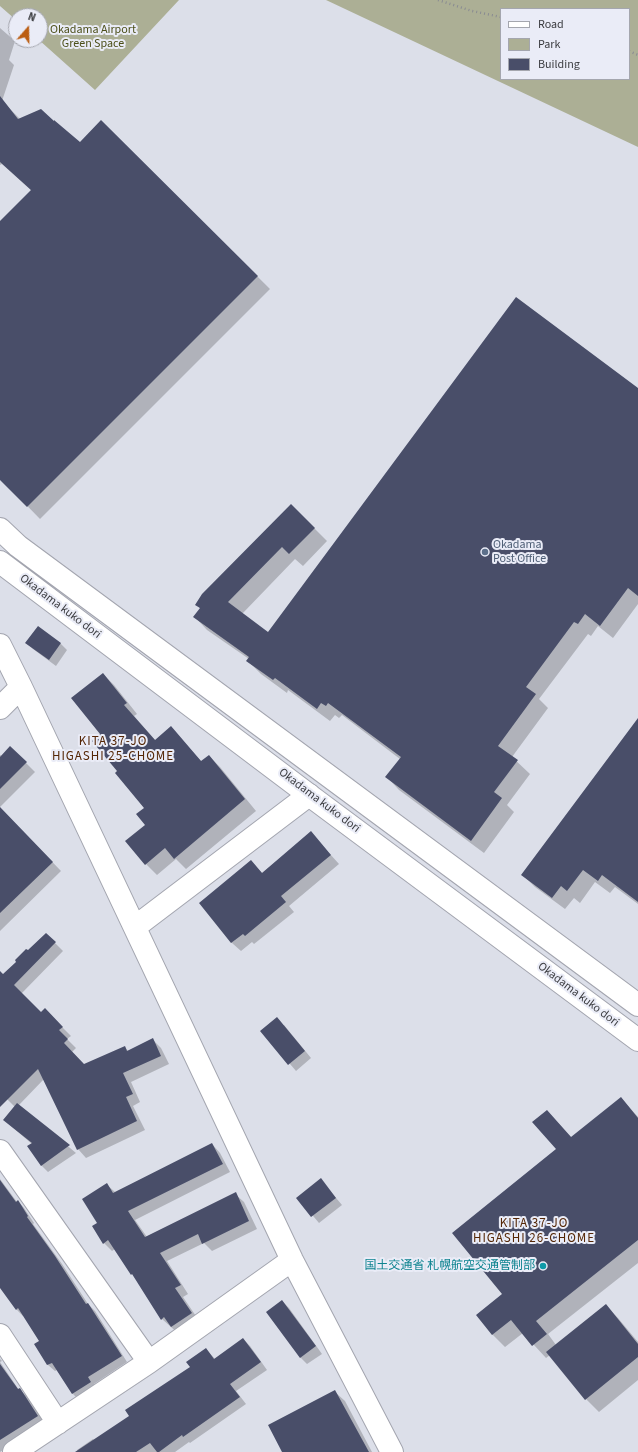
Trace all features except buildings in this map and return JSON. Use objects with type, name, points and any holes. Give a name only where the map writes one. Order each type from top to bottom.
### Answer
[{"type":"street","name":"Okadama kuko dori","points":[[0,529],[18,546],[638,1005]]},
{"type":"street","name":"Okadama kuko dori","points":[[0,562],[638,1040]]},
{"type":"street","points":[[0,645],[292,1260],[392,1452]]},
{"type":"street","points":[[0,708],[21,687]]},
{"type":"street","points":[[135,927],[309,795]]},
{"type":"street","points":[[0,1151],[149,1362]]},
{"type":"street","points":[[14,1452],[149,1362],[292,1260]]},
{"type":"street","points":[[0,1335],[58,1423]]},
{"type":"path","points":[[438,0],[472,11],[500,17]]},
{"type":"green space","name":"Okadama Airport Green Space","points":[[0,0],[179,0],[95,90],[48,48],[48,8],[8,8],[8,13],[0,6]]},
{"type":"green space","points":[[326,0],[638,0],[638,147]]},
{"type":"place","name":"Okadama Post Office","points":[[485,552]]},
{"type":"place","name":"国土交通省 札幌航空交通管制部","points":[[543,1266]]},
{"type":"district","name":"KITA 37-JO HIGASHI 25-CHOME","points":[[113,750]]},
{"type":"district","name":"KITA 37-JO HIGASHI 26-CHOME","points":[[534,1232]]}]
